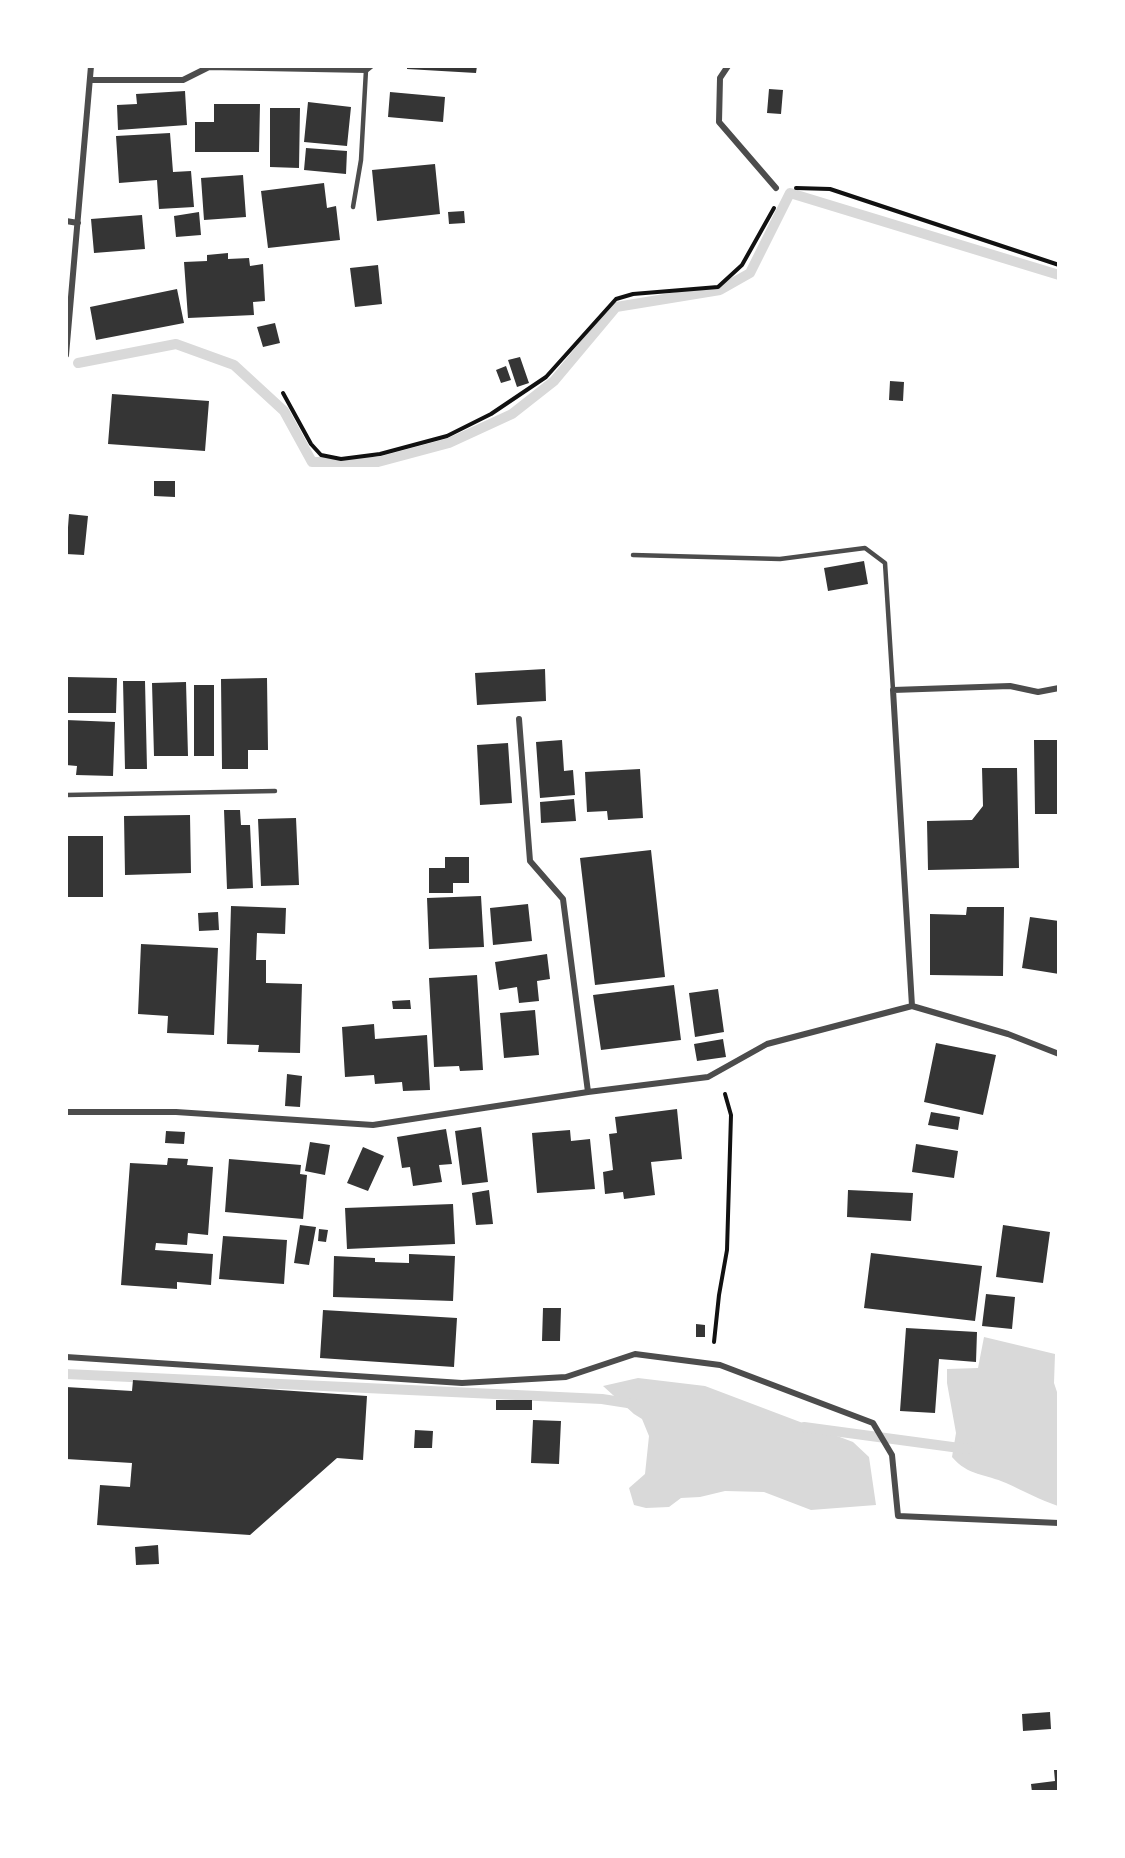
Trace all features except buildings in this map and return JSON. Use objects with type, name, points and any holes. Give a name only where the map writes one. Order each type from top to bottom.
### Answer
[{"type":"street","points":[[66,355],[91,66]]},
{"type":"street","points":[[729,66],[720,78],[719,122],[776,188]]},
{"type":"street","points":[[90,80],[183,80],[209,67],[369,68]]},
{"type":"street","points":[[66,221],[78,223]]},
{"type":"street","points":[[912,1006],[893,690],[1010,686],[1038,692],[1059,688]]},
{"type":"street","points":[[519,719],[530,861],[563,899],[588,1092]]},
{"type":"street","points":[[66,1112],[176,1112],[372,1125],[588,1092],[708,1077],[767,1044],[912,1006],[1008,1034],[1059,1054]]},
{"type":"street","points":[[66,1357],[462,1383],[566,1377],[635,1354],[720,1365],[873,1424],[892,1455],[898,1516],[1059,1524]]},
{"type":"lane","points":[[353,207],[361,160],[369,68]]},
{"type":"lane","points":[[633,555],[780,559],[865,548],[885,563],[893,690]]},
{"type":"lane","points":[[66,795],[275,791]]},
{"type":"path","points":[[282,393],[311,444],[321,455],[341,459],[380,454],[447,436],[491,414],[546,377],[616,299],[633,294],[718,287],[742,265],[774,209],[776,188],[830,189],[1059,265]]},
{"type":"path","points":[[712,1364],[728,1238],[730,1115],[720,1070]]},
{"type":"shaded area","points":[[984,1337],[1055,1354],[1054,1383],[1059,1398],[1058,1506],[1006,1483],[964,1468],[952,1457],[956,1433],[947,1383],[947,1369],[978,1368]]},
{"type":"shaded area","points":[[638,1378],[705,1386],[853,1442],[869,1457],[876,1505],[811,1510],[764,1492],[725,1491],[700,1497],[681,1498],[669,1507],[646,1508],[634,1505],[629,1488],[645,1474],[649,1436],[642,1419],[603,1386]]},
{"type":"waterway","points":[[78,363],[176,344],[234,365],[284,411],[312,462],[378,462],[449,443],[512,414],[554,381],[616,307],[720,290],[750,273],[790,193],[1059,275]]},
{"type":"waterway","points":[[66,1374],[602,1399],[634,1404]]},
{"type":"waterway","points":[[804,1427],[967,1449]]}]
